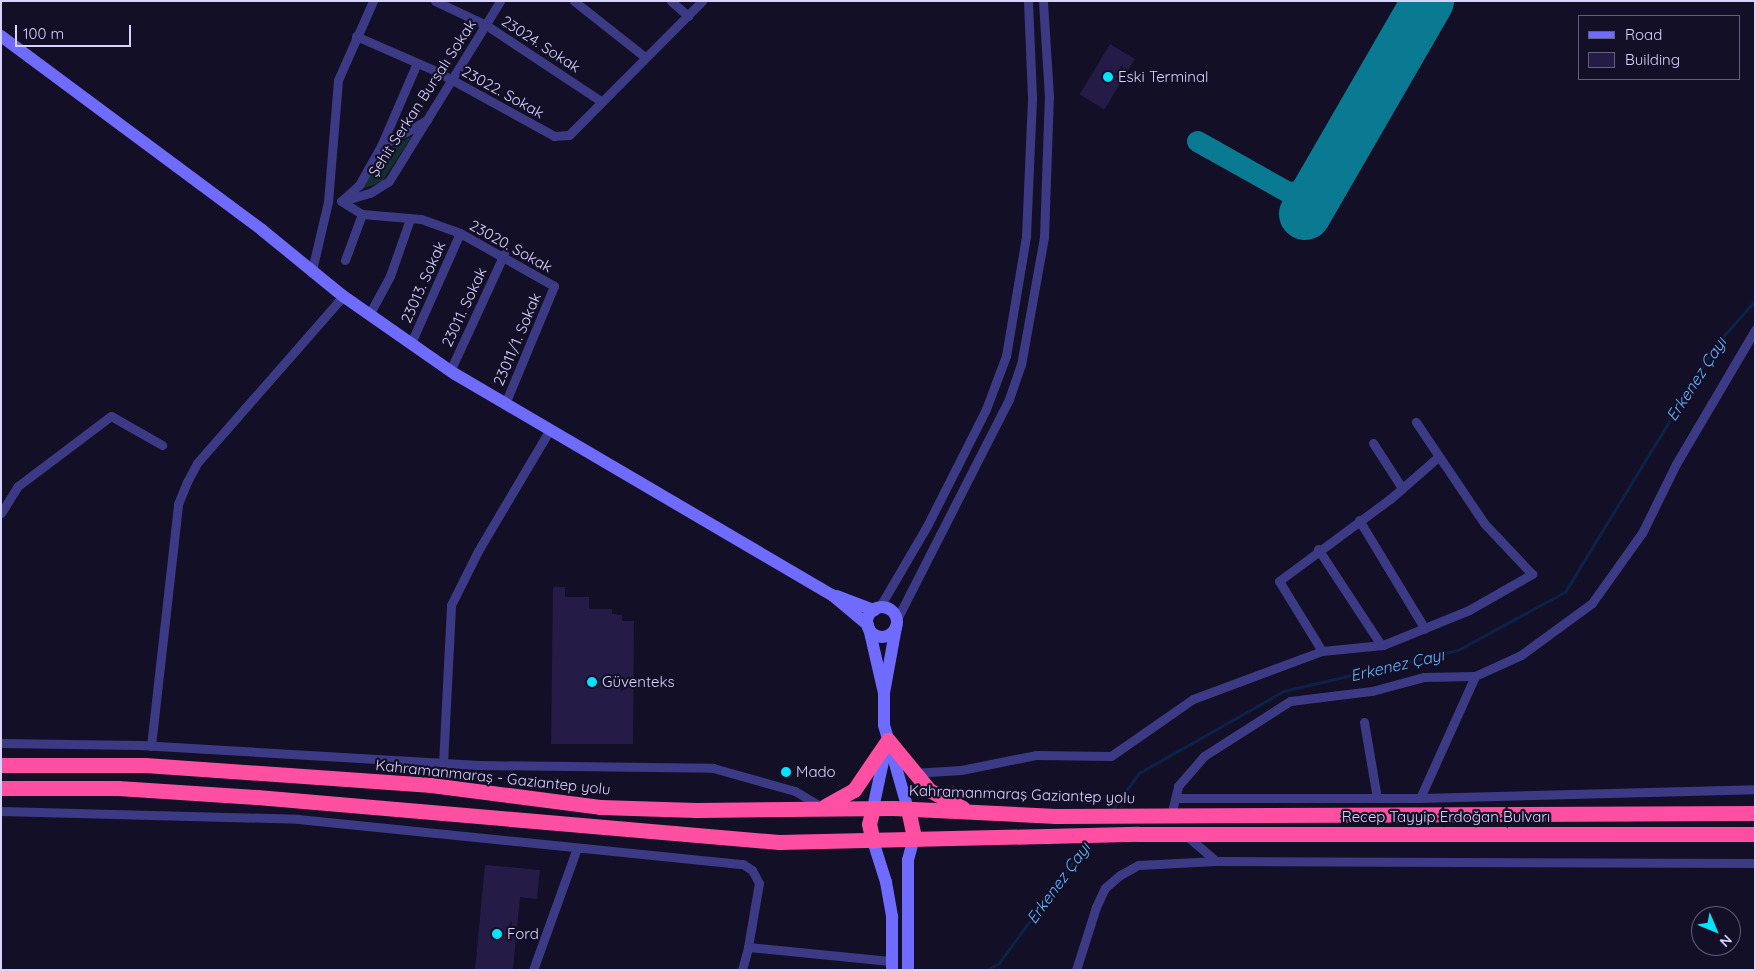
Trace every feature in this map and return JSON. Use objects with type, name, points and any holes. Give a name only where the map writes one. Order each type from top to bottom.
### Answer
[{"type":"highway","points":[[822,808],[854,790],[888,740],[913,774],[929,790],[972,811]]},
{"type":"highway","name":"Kahramanmaraş - Gaziantep yolu","points":[[1,764],[145,765],[430,785],[600,808],[893,808]]},
{"type":"highway","points":[[1,788],[118,788],[501,816],[722,838],[873,841],[914,838],[908,809]]},
{"type":"highway","points":[[873,808],[870,824],[873,841]]},
{"type":"highway","name":"Kahramanmaraş Gaziantep yolu","points":[[893,808],[1056,816],[1150,815]]},
{"type":"highway","name":"Recep Tayyip Erdoğan Bulvarı","points":[[1150,815],[1755,813]]},
{"type":"highway","name":"Recep Tayyip Erdoğan Bulvarı","points":[[914,838],[1138,834],[1187,836],[1755,834]]},
{"type":"street","points":[[312,270],[328,202],[338,80],[373,1]]},
{"type":"street","name":"23024. Sokak","points":[[435,1],[486,25],[602,102]]},
{"type":"street","name":"Şehit Serkan Bursalı Sokak","points":[[328,202],[341,201],[383,187],[453,80],[500,1]]},
{"type":"street","points":[[574,1],[645,57]]},
{"type":"street","points":[[671,1],[688,16]]},
{"type":"street","points":[[602,102],[702,1]]},
{"type":"street","points":[[908,809],[888,740],[884,693],[868,627],[876,609],[931,517],[986,409],[1006,356],[1024,255],[1032,89],[1028,1]]},
{"type":"street","points":[[1,36],[312,270],[343,296],[370,313],[450,371],[832,595],[880,637],[890,635],[1009,399],[1021,365],[1044,237],[1048,88],[1042,1]]},
{"type":"street","name":"23022. Sokak","points":[[356,36],[453,80],[554,136],[569,135],[602,102]]},
{"type":"street","points":[[341,201],[359,185],[381,146],[417,63]]},
{"type":"street","points":[[1032,89],[1048,88]]},
{"type":"street","points":[[381,146],[427,120]]},
{"type":"street","name":"23020. Sokak","points":[[341,201],[362,214],[410,219],[460,233],[504,254],[554,286]]},
{"type":"street","points":[[345,260],[362,214]]},
{"type":"street","points":[[370,313],[390,276],[410,219]]},
{"type":"street","name":"23013. Sokak","points":[[411,343],[460,233]]},
{"type":"street","name":"23011. Sokak","points":[[450,371],[504,254]]},
{"type":"street","name":"23011/1. Sokak","points":[[505,404],[554,286]]},
{"type":"street","points":[[151,746],[178,504],[187,482],[197,463],[343,296]]},
{"type":"street","points":[[1171,815],[1178,786],[1204,756],[1290,701],[1372,691],[1424,678],[1475,676],[1521,655],[1592,603],[1642,533],[1676,464],[1755,330]]},
{"type":"street","points":[[1,513],[18,486],[111,416],[162,445]]},
{"type":"street","points":[[913,774],[961,770],[1036,755],[1111,756],[1193,699],[1322,651],[1382,645],[1469,610],[1532,574],[1484,523],[1416,422]]},
{"type":"street","points":[[442,764],[451,605],[478,550],[550,431]]},
{"type":"street","points":[[1373,443],[1402,488]]},
{"type":"street","points":[[1322,651],[1279,581],[1318,549],[1402,488],[1438,457]]},
{"type":"street","points":[[1359,520],[1425,629]]},
{"type":"street","points":[[1318,549],[1382,645]]},
{"type":"street","points":[[832,595],[876,609],[888,608],[896,623],[884,693]]},
{"type":"street","points":[[1420,798],[1475,676]]},
{"type":"street","points":[[1364,722],[1377,798]]},
{"type":"street","points":[[873,808],[888,740]]},
{"type":"street","points":[[1,743],[151,746],[442,764],[713,768],[795,792],[822,808]]},
{"type":"street","name":"Recep Tayyip Erdoğan Bulvarı","points":[[1176,798],[1420,798],[1755,788]]},
{"type":"street","points":[[1,811],[298,819],[748,867],[759,884],[742,970]]},
{"type":"street","points":[[1187,836],[1216,861]]},
{"type":"street","points":[[908,970],[908,860],[914,838]]},
{"type":"street","points":[[748,947],[892,965],[888,891],[873,841]]},
{"type":"street","points":[[533,970],[577,848]]},
{"type":"street","points":[[1076,970],[1096,907],[1105,888],[1120,875],[1138,865],[1216,861],[1755,863]]},
{"type":"green space","points":[[412,136],[382,182],[362,189],[379,155]]},
{"type":"building","name":"Eski Terminal","points":[[1110,44],[1135,59],[1104,110],[1080,95]]},
{"type":"building","name":"Güventeks","points":[[553,587],[565,587],[565,597],[589,597],[589,609],[612,609],[612,614],[622,615],[622,621],[634,621],[633,744],[551,744]]},
{"type":"building","name":"Ford","points":[[485,865],[540,870],[537,899],[520,897],[513,970],[475,970]]},
{"type":"waterway","name":"Erkenez Çayı","points":[[1112,810],[1139,773],[1284,691],[1458,650],[1565,592],[1717,343],[1755,301]]},
{"type":"waterway","name":"Erkenez Çayı","points":[[987,970],[999,963],[1089,840]]},
{"type":"taxiway","points":[[1197,141],[1288,192],[1319,190]]},
{"type":"runway","points":[[1305,214],[1428,1]]},
{"type":"place","name":"Eski Terminal","points":[[1108,77]]},
{"type":"place","name":"Güventeks","points":[[592,682]]},
{"type":"place","name":"Mado","points":[[786,772]]},
{"type":"place","name":"Ford","points":[[497,934]]}]
